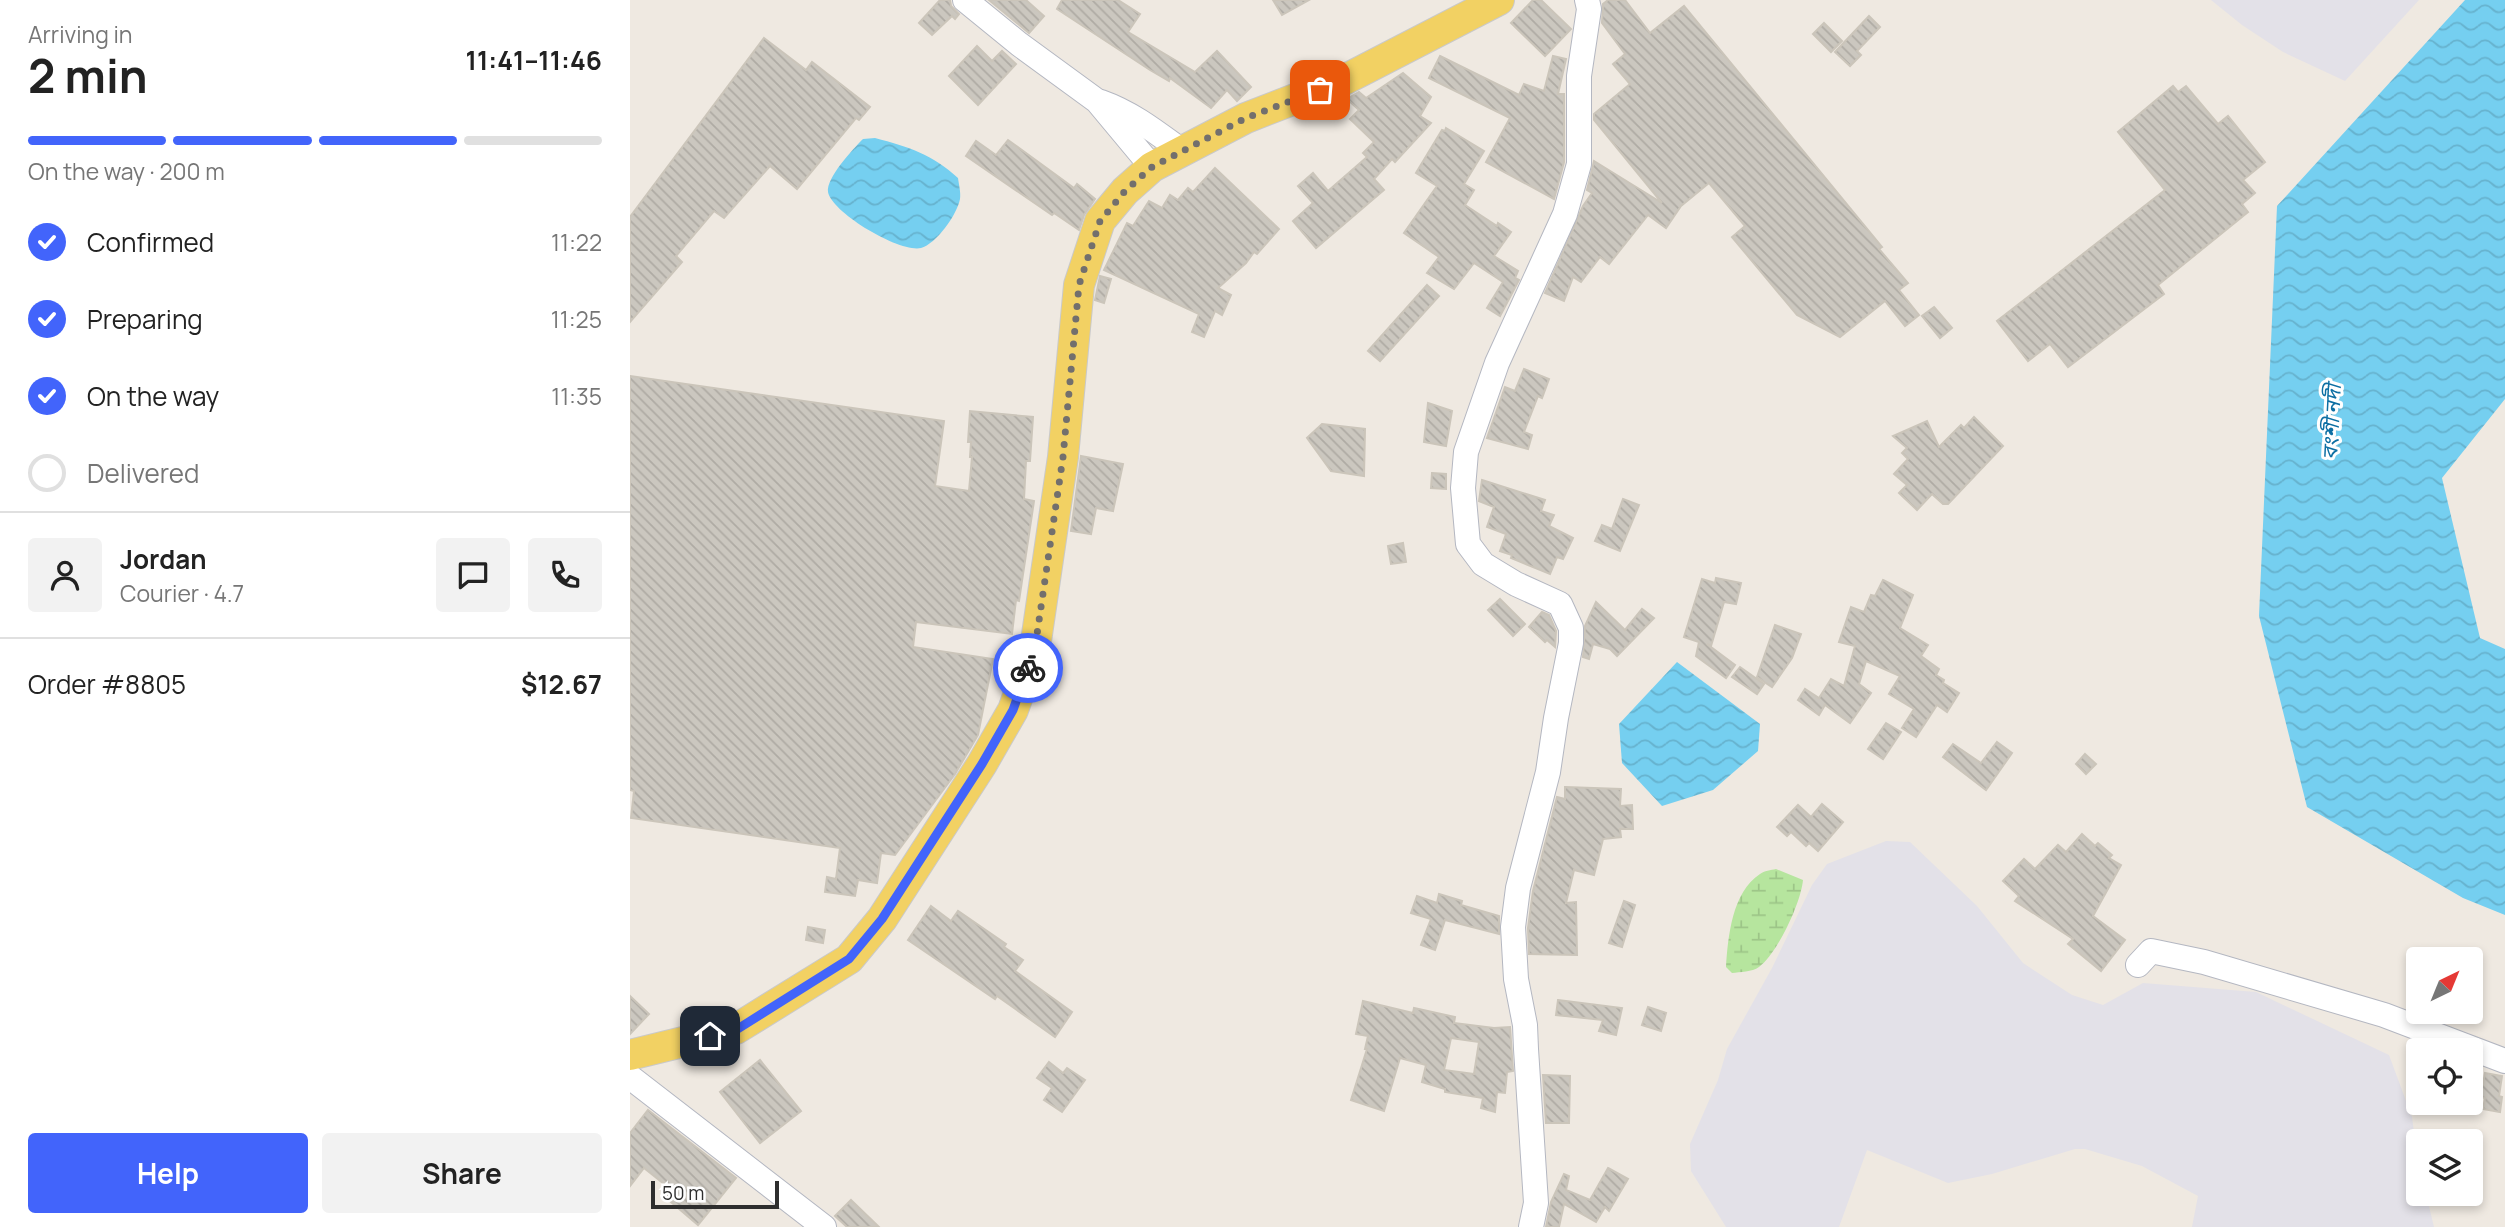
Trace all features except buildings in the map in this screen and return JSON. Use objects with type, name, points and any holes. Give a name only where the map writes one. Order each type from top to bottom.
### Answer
[{"type":"main road","points":[[630,1055],[736,1030],[849,959],[882,919],[982,764],[1013,710],[1035,648],[1063,457],[1079,285],[1100,221],[1125,191],[1152,167],[1246,118],[1344,80],[1499,0]]},
{"type":"street","points":[[965,0],[1019,44],[1097,101],[1152,167]]},
{"type":"street","points":[[1531,1227],[1535,1203],[1525,1025],[1516,979],[1513,927],[1518,888],[1548,772],[1571,643],[1571,628],[1560,604],[1516,584],[1483,564],[1468,544],[1463,488],[1466,452],[1497,363],[1565,214],[1579,164],[1579,76],[1589,9],[1587,0]]},
{"type":"street","points":[[1097,101],[1122,110],[1146,124],[1182,151]]},
{"type":"street","points":[[2138,965],[2151,951],[2204,962],[2384,1015],[2505,1061]]},
{"type":"street","points":[[630,1077],[824,1227]]},
{"type":"shaded area","points":[[2211,0],[2419,0],[2345,81],[2283,52],[2242,25]]},
{"type":"shaded area","points":[[1886,841],[1910,842],[1977,906],[2023,963],[2072,995],[2103,1005],[2143,983],[2256,992],[2389,1055],[2406,1101],[2406,1115],[2411,1115],[2414,1129],[2406,1129],[2406,1206],[2429,1206],[2434,1227],[2192,1227],[2198,1196],[2142,1166],[2085,1149],[2075,1149],[1992,1174],[1948,1183],[1867,1150],[1839,1227],[1726,1227],[1691,1171],[1690,1144],[1718,1080],[1727,1049],[1772,968],[1812,885],[1827,864]]},
{"type":"green space","points":[[1776,869],[1803,880],[1793,914],[1773,951],[1759,967],[1732,973],[1726,967],[1730,929],[1737,903],[1751,882],[1762,873]]},
{"type":"water","name":"বংশী নদী","points":[[2465,0],[2505,0],[2505,399],[2442,478],[2480,638],[2505,649],[2505,915],[2463,898],[2307,807],[2259,616],[2277,206]]},
{"type":"water","points":[[875,138],[920,152],[958,178],[960,197],[955,213],[939,235],[921,248],[898,244],[868,230],[841,210],[828,192],[831,179],[853,150],[863,139]]},
{"type":"water","points":[[1677,662],[1760,724],[1758,751],[1713,790],[1662,806],[1622,763],[1619,724]]},
{"type":"way so far","points":[[1028,668],[1035,648],[1063,457],[1079,285],[1100,221],[1125,191],[1152,167],[1246,118],[1320,90]]},
{"type":"route","points":[[710,1036],[736,1030],[849,959],[882,919],[982,764],[1013,710],[1028,668]]}]
